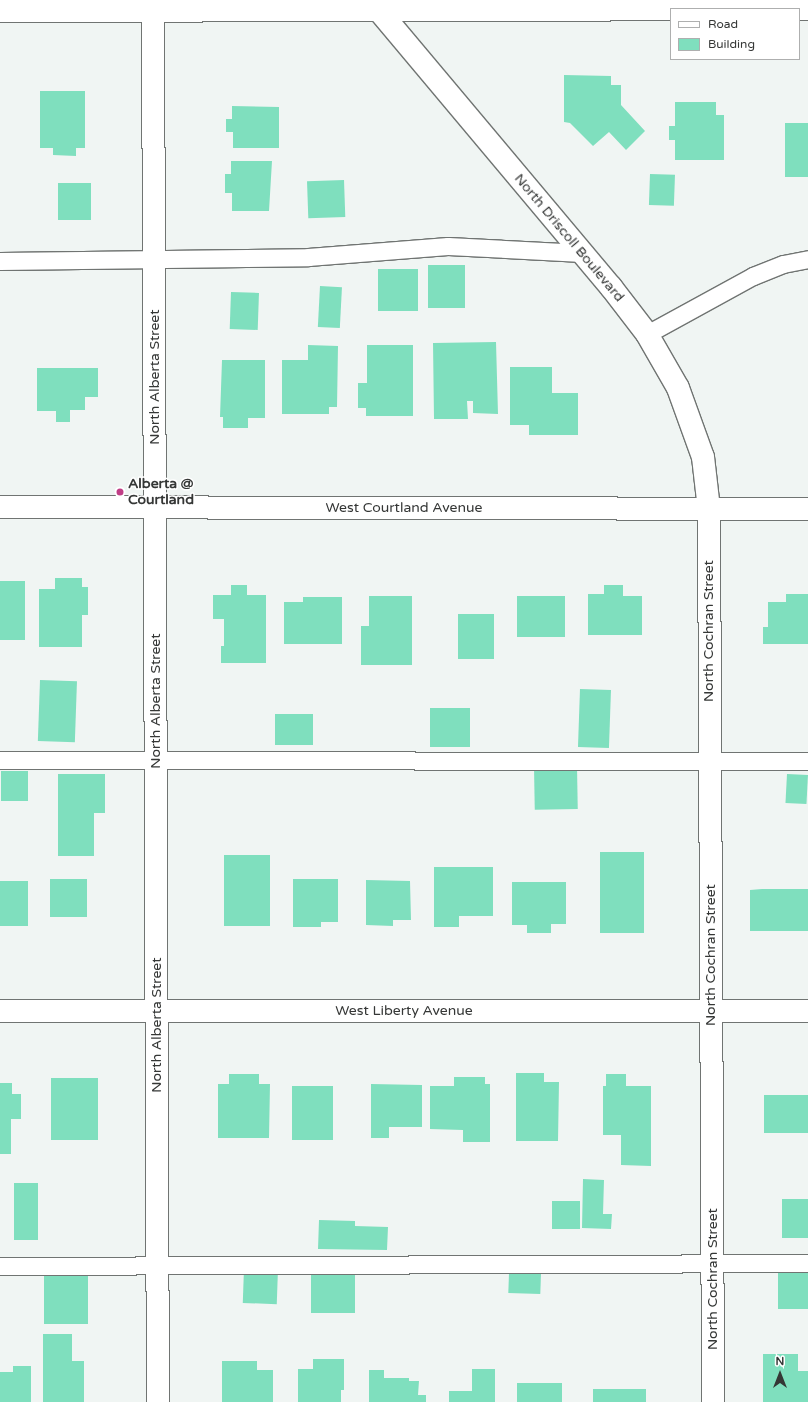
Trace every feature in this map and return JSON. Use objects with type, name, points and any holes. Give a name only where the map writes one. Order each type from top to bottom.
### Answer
[{"type":"main road","points":[[0,11],[153,6],[374,5],[670,9]]},
{"type":"main road","name":"North Driscoll Boulevard","points":[[374,5],[582,253],[647,334],[678,388],[695,432],[702,457],[709,509]]},
{"type":"main road","name":"North Alberta Street","points":[[153,6],[157,759],[158,1402]]},
{"type":"main road","name":"West Courtland Avenue","points":[[0,507],[808,509]]},
{"type":"main road","name":"North Cochran Street","points":[[709,509],[713,1402]]},
{"type":"main road","name":"West Liberty Avenue","points":[[0,1011],[808,1011]]},
{"type":"lane","points":[[0,261],[308,257],[448,246],[582,253]]},
{"type":"lane","points":[[647,334],[753,276],[783,264],[808,259]]},
{"type":"lane","points":[[0,760],[808,761]]},
{"type":"lane","points":[[0,1266],[808,1263]]},
{"type":"building","points":[[564,75],[611,76],[611,85],[621,85],[621,105],[645,131],[626,150],[609,132],[593,146],[570,123],[564,122]]},
{"type":"building","points":[[40,91],[85,91],[85,148],[76,148],[76,156],[53,155],[53,148],[40,148]]},
{"type":"building","points":[[675,102],[716,102],[716,115],[724,115],[724,160],[675,160],[675,140],[669,140],[669,126],[675,126]]},
{"type":"building","points":[[232,106],[279,107],[279,148],[233,148],[233,132],[226,132],[226,119],[232,119]]},
{"type":"building","points":[[785,123],[808,123],[808,177],[785,177]]},
{"type":"building","points":[[231,161],[272,161],[269,211],[232,211],[232,193],[225,193],[225,174],[231,174]]},
{"type":"building","points":[[650,174],[675,175],[674,206],[649,205]]},
{"type":"building","points":[[344,180],[345,217],[308,218],[307,181]]},
{"type":"building","points":[[58,183],[91,183],[91,220],[58,220]]},
{"type":"building","points":[[428,265],[465,265],[465,308],[428,308]]},
{"type":"building","points":[[378,269],[418,269],[418,311],[378,311]]},
{"type":"building","points":[[320,286],[342,287],[340,328],[318,327]]},
{"type":"building","points":[[231,292],[259,293],[258,330],[230,329]]},
{"type":"building","points":[[496,342],[498,414],[473,413],[473,401],[467,401],[468,419],[434,419],[433,343]]},
{"type":"building","points":[[308,345],[338,346],[337,407],[329,407],[329,414],[282,414],[282,360],[308,360]]},
{"type":"building","points":[[367,345],[413,345],[413,416],[366,416],[366,408],[358,408],[358,383],[367,383]]},
{"type":"building","points":[[222,360],[265,360],[265,418],[248,418],[248,428],[223,428],[223,417],[220,417]]},
{"type":"building","points":[[510,367],[552,367],[552,393],[578,393],[578,435],[529,435],[529,425],[510,425]]},
{"type":"building","points":[[37,368],[98,368],[98,397],[85,397],[85,410],[70,410],[70,422],[56,422],[56,411],[37,411]]},
{"type":"building","points":[[55,578],[82,578],[82,587],[88,587],[88,615],[82,615],[82,647],[39,647],[39,589],[55,589]]},
{"type":"building","points":[[0,581],[25,581],[25,640],[0,640]]},
{"type":"building","points":[[231,585],[247,585],[247,595],[266,595],[266,663],[221,663],[221,646],[224,646],[224,619],[213,619],[213,595],[231,595]]},
{"type":"building","points":[[604,585],[623,585],[623,596],[642,596],[642,635],[588,635],[588,594],[604,594]]},
{"type":"building","points":[[786,594],[808,594],[808,644],[763,644],[763,627],[768,627],[768,602],[786,602]]},
{"type":"building","points":[[369,596],[412,596],[412,665],[361,665],[361,626],[369,626]]},
{"type":"building","points":[[517,596],[565,596],[565,637],[517,637]]},
{"type":"building","points":[[303,597],[342,597],[342,644],[284,644],[284,602],[303,602]]},
{"type":"building","points":[[458,614],[494,614],[494,659],[458,659]]},
{"type":"building","points":[[40,680],[77,681],[75,742],[38,741]]},
{"type":"building","points":[[580,689],[611,690],[609,748],[578,747]]},
{"type":"building","points":[[430,708],[470,708],[470,747],[430,747]]},
{"type":"building","points":[[275,714],[313,714],[313,745],[275,745]]},
{"type":"building","points":[[577,766],[578,809],[535,810],[534,767]]},
{"type":"building","points":[[1,771],[28,771],[28,801],[1,801]]},
{"type":"building","points":[[58,774],[105,774],[105,813],[94,813],[94,856],[58,856]]},
{"type":"building","points":[[787,774],[808,775],[806,804],[785,803]]},
{"type":"building","points":[[600,852],[644,852],[644,933],[600,933]]},
{"type":"building","points":[[224,855],[270,855],[270,926],[224,926]]},
{"type":"building","points":[[434,867],[493,867],[493,916],[459,916],[459,927],[434,927]]},
{"type":"building","points":[[50,879],[87,879],[87,917],[50,917]]},
{"type":"building","points":[[293,879],[338,879],[338,922],[321,922],[321,927],[293,927]]},
{"type":"building","points":[[366,880],[410,881],[411,920],[393,920],[393,926],[366,925]]},
{"type":"building","points":[[0,881],[28,881],[28,926],[0,926]]},
{"type":"building","points":[[512,882],[566,882],[566,924],[551,924],[551,933],[527,933],[527,925],[512,925]]},
{"type":"building","points":[[808,889],[808,931],[750,931],[750,890]]},
{"type":"building","points":[[516,1073],[544,1073],[544,1082],[559,1082],[558,1141],[516,1141]]},
{"type":"building","points":[[229,1074],[259,1074],[259,1084],[270,1084],[269,1138],[218,1138],[218,1084],[229,1084]]},
{"type":"building","points":[[606,1074],[626,1074],[626,1086],[651,1086],[651,1166],[621,1165],[621,1135],[603,1135],[603,1086],[606,1086]]},
{"type":"building","points":[[454,1077],[485,1077],[485,1084],[490,1084],[490,1142],[463,1142],[463,1130],[430,1129],[430,1086],[454,1086]]},
{"type":"building","points":[[51,1078],[98,1078],[98,1140],[51,1140]]},
{"type":"building","points":[[0,1083],[12,1083],[12,1094],[21,1094],[21,1119],[11,1119],[11,1154],[0,1154]]},
{"type":"building","points":[[371,1084],[422,1085],[422,1127],[389,1127],[389,1138],[371,1138]]},
{"type":"building","points":[[292,1086],[333,1086],[333,1140],[292,1140]]},
{"type":"building","points":[[764,1095],[808,1095],[808,1133],[764,1133]]},
{"type":"building","points":[[583,1179],[604,1180],[603,1214],[612,1214],[611,1229],[582,1228]]},
{"type":"building","points":[[14,1183],[38,1183],[38,1240],[14,1240]]},
{"type":"building","points":[[782,1199],[808,1199],[808,1238],[782,1238]]},
{"type":"building","points":[[552,1201],[580,1201],[580,1229],[552,1229]]},
{"type":"building","points":[[319,1220],[355,1221],[355,1226],[388,1227],[387,1250],[318,1249]]},
{"type":"building","points":[[778,1266],[808,1266],[808,1309],[778,1309]]},
{"type":"building","points":[[244,1268],[278,1269],[277,1304],[243,1303]]},
{"type":"building","points":[[311,1268],[355,1268],[355,1313],[311,1313]]},
{"type":"building","points":[[44,1269],[88,1269],[88,1324],[44,1324]]},
{"type":"building","points":[[509,1273],[541,1274],[540,1294],[508,1293]]},
{"type":"building","points":[[43,1334],[72,1334],[72,1361],[84,1361],[84,1402],[43,1402]]},
{"type":"building","points":[[763,1354],[798,1354],[798,1371],[808,1371],[808,1402],[763,1402]]},
{"type":"building","points":[[313,1359],[344,1359],[344,1390],[341,1390],[341,1402],[298,1402],[298,1369],[313,1369]]},
{"type":"building","points":[[222,1361],[257,1361],[257,1370],[273,1370],[273,1402],[222,1402]]},
{"type":"building","points":[[13,1366],[31,1366],[31,1402],[0,1402],[0,1372],[13,1372]]},
{"type":"building","points":[[472,1369],[495,1369],[495,1402],[449,1402],[449,1391],[472,1391]]},
{"type":"building","points":[[369,1370],[384,1370],[384,1378],[409,1378],[409,1381],[419,1381],[418,1395],[426,1395],[426,1402],[369,1402]]},
{"type":"building","points":[[517,1383],[562,1383],[562,1402],[517,1402]]},
{"type":"building","points":[[593,1389],[646,1389],[646,1402],[593,1402]]},
{"type":"place","name":"Alberta @ Courtland","points":[[120,492]]}]
